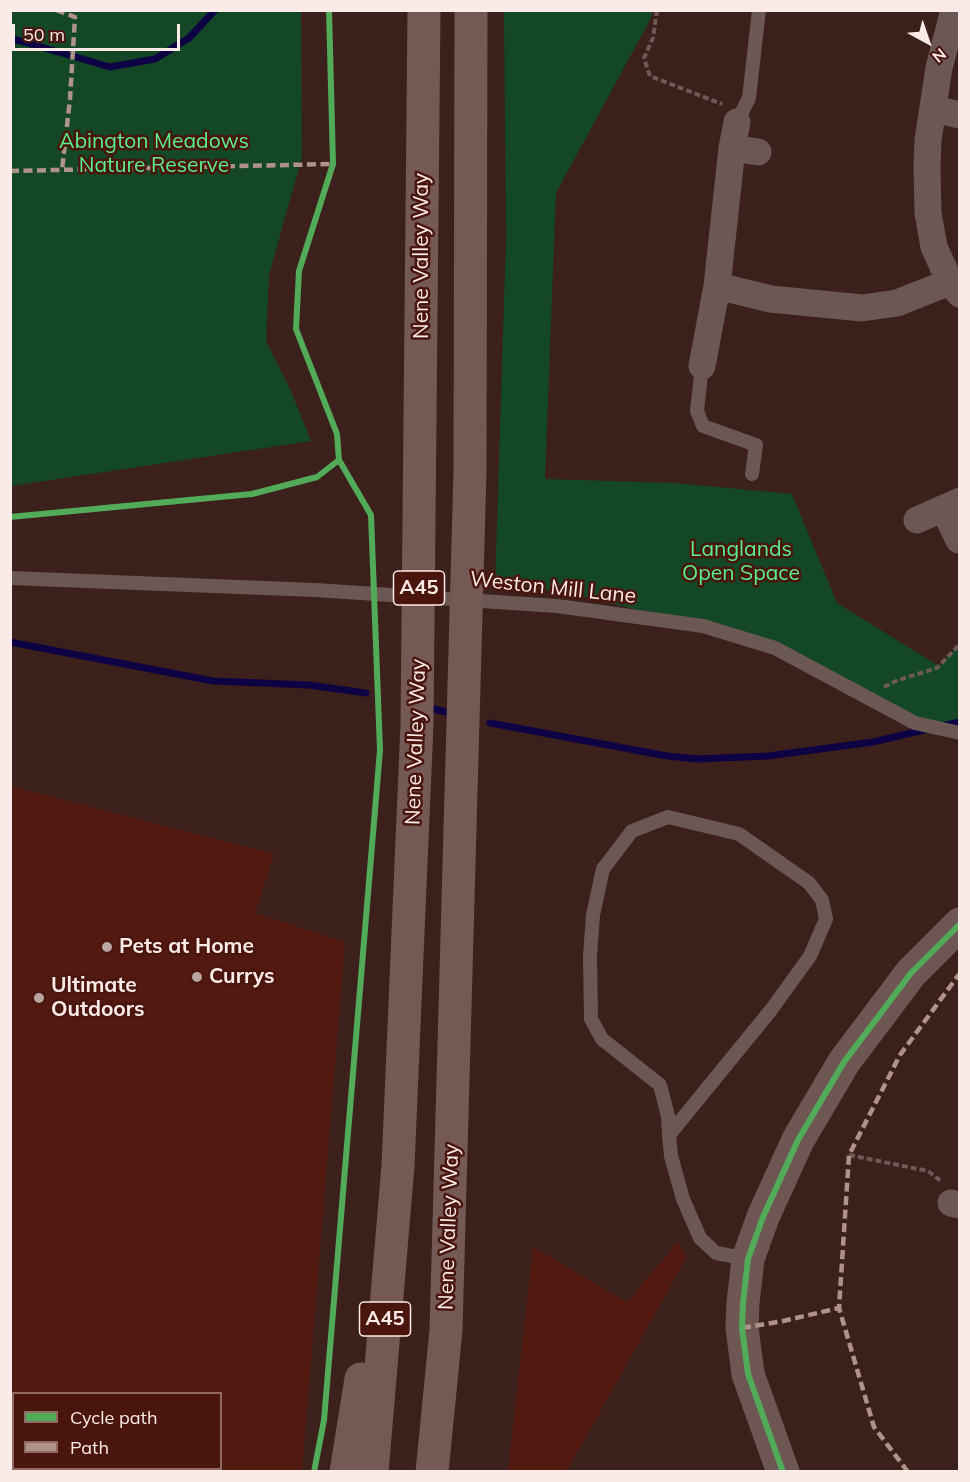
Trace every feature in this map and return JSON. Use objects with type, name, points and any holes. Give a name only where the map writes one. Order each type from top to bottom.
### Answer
[{"type":"highway","name":"Nene Valley Way","points":[[372,1472],[398,1166],[417,723],[424,10]]},
{"type":"highway","name":"Nene Valley Way","points":[[432,1472],[446,1330],[470,471],[471,10]]},
{"type":"highway","points":[[346,1472],[398,1166]]},
{"type":"highway","points":[[446,1330],[452,1432],[451,1472]]},
{"type":"street","points":[[717,286],[771,299],[862,308],[897,303],[955,288],[934,246],[928,213],[928,140],[939,68],[954,10]]},
{"type":"street","points":[[933,110],[960,115]]},
{"type":"street","points":[[702,366],[742,141]]},
{"type":"street","points":[[917,520],[952,505],[959,540]]},
{"type":"street","points":[[783,1472],[748,1374],[742,1328],[742,1303],[748,1259],[763,1217],[798,1140],[844,1062],[911,973],[960,924]]},
{"type":"lane","points":[[742,141],[759,10]]},
{"type":"lane","points":[[702,366],[697,411],[703,426],[756,445],[752,474]]},
{"type":"lane","name":"Weston Mill Lane","points":[[10,578],[315,590],[556,606],[703,626],[775,648],[915,723],[957,732]]},
{"type":"lane","points":[[669,1135],[771,1010],[810,956],[826,919],[822,900],[808,884],[739,834],[668,817],[632,831],[603,869],[593,915],[590,956],[591,1019],[602,1039],[660,1085],[668,1116],[669,1135],[671,1156],[683,1199],[700,1238],[716,1253],[748,1259]]},
{"type":"path","points":[[657,10],[653,38],[644,58],[650,76],[728,107],[742,141]]},
{"type":"path","points":[[865,697],[898,680],[937,668],[960,644]]},
{"type":"path","points":[[849,1155],[928,1171],[951,1197]]},
{"type":"shaded area","points":[[10,786],[274,854],[255,913],[345,942],[302,1471],[11,1471]]},
{"type":"shaded area","points":[[678,1242],[686,1258],[567,1471],[508,1471],[533,1247],[627,1302]]},
{"type":"green space","name":"Abington Meadows Nature Reserve","points":[[11,10],[301,11],[302,157],[269,275],[266,341],[291,391],[311,441],[11,486]]},
{"type":"green space","name":"Langlands Open Space","points":[[504,11],[652,11],[651,18],[556,193],[545,479],[675,483],[792,494],[837,603],[939,666],[959,644],[959,733],[915,723],[775,648],[703,626],[565,592],[495,585],[506,240]]},
{"type":"waterway","points":[[10,38],[110,67],[155,59],[189,38],[215,10]]},
{"type":"waterway","points":[[10,642],[213,681],[309,685],[366,693]]},
{"type":"waterway","points":[[433,709],[447,712]]},
{"type":"waterway","points":[[942,726],[960,722]]},
{"type":"waterway","points":[[490,723],[667,756],[697,759],[768,756],[873,742],[928,729]]},
{"type":"marked path","points":[[56,10],[75,17],[70,99],[62,170]]},
{"type":"marked path","points":[[10,171],[333,164]]},
{"type":"marked path","points":[[908,1472],[874,1427],[839,1308],[849,1155],[900,1055],[960,973]]},
{"type":"marked path","points":[[742,1328],[839,1308]]},
{"type":"cycle path","points":[[314,1472],[324,1420],[380,750],[371,515],[339,460],[337,434],[296,329],[299,271],[333,164],[329,10]]},
{"type":"cycle path","points":[[10,517],[252,494],[317,477],[339,460]]},
{"type":"cycle path","points":[[783,1472],[748,1374],[742,1328],[748,1259],[763,1217],[798,1140],[844,1062],[911,973],[960,924]]},
{"type":"place","name":"Pets at Home","points":[[107,947]]},
{"type":"place","name":"Currys","points":[[197,977]]},
{"type":"place","name":"Ultimate Outdoors","points":[[39,998]]}]
